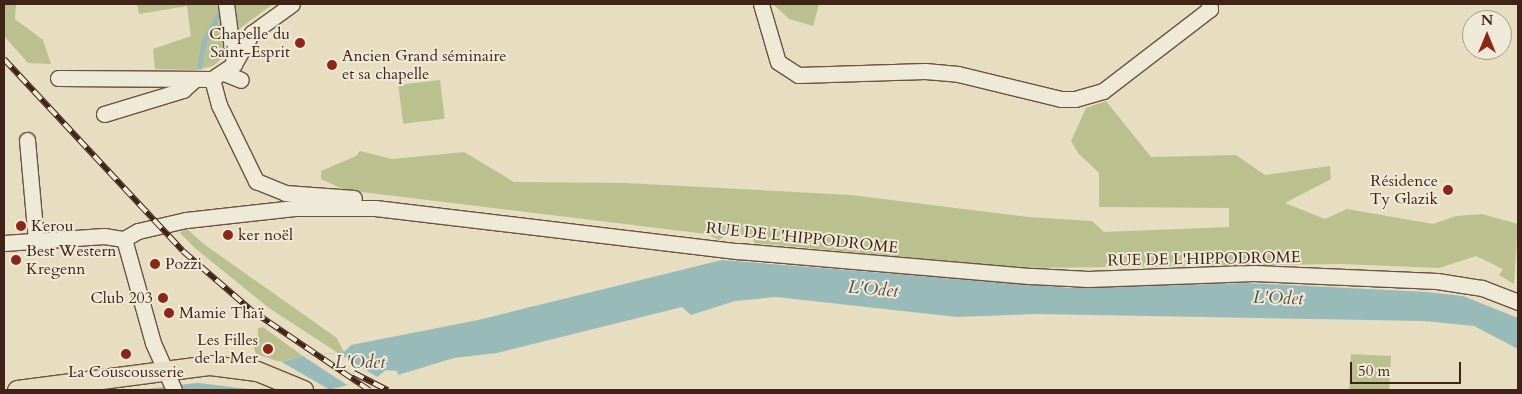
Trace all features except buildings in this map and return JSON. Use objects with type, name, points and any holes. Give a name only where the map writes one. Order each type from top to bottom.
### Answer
[{"type":"main road","points":[[17,390],[171,381],[210,365],[252,370],[303,390]]},
{"type":"street","points":[[58,78],[194,80],[223,72],[252,33],[292,4]]},
{"type":"street","points":[[761,4],[778,62],[798,75],[925,71],[958,74],[1054,97],[1076,99],[1103,91],[1210,9],[1209,4]]},
{"type":"street","points":[[226,5],[223,72],[219,105],[256,181],[275,191],[357,199],[375,208]]},
{"type":"street","points":[[223,72],[241,80]]},
{"type":"street","points":[[104,114],[183,90],[194,80]]},
{"type":"street","points":[[27,140],[36,241]]},
{"type":"street","name":"RUE DE L'HIPPODROME","points":[[124,239],[138,231],[193,219],[294,208],[375,208],[748,252],[1023,276],[1088,279],[1284,274],[1437,281],[1482,288],[1518,302]]},
{"type":"street","points":[[4,243],[104,236],[124,239],[153,343],[171,381]]},
{"type":"green space","points":[[4,4],[16,4],[15,19],[43,40],[51,64],[28,63],[4,36]]},
{"type":"green space","points":[[137,4],[273,4],[231,35],[226,55],[213,66],[196,70],[155,69],[153,49],[191,36],[187,6],[139,14]]},
{"type":"green space","points":[[773,4],[819,4],[813,26],[789,19]]},
{"type":"green space","points":[[440,80],[445,119],[403,124],[398,85]]},
{"type":"green space","points":[[1106,101],[1151,157],[1236,155],[1265,175],[1330,166],[1331,179],[1285,203],[1325,219],[1347,209],[1433,224],[1456,216],[1482,214],[1518,224],[1514,284],[1499,275],[1503,269],[1476,256],[1439,268],[1342,264],[1024,268],[754,243],[753,236],[729,234],[719,240],[706,234],[345,190],[321,179],[321,171],[356,156],[360,151],[392,159],[464,152],[514,182],[626,183],[851,195],[1028,217],[1092,221],[1104,232],[1229,227],[1229,208],[1099,207],[1099,173],[1078,153],[1071,141],[1086,108]]},
{"type":"green space","points":[[186,228],[205,245],[337,338],[344,352],[338,353],[269,308],[196,249],[180,233]]},
{"type":"green space","points":[[263,327],[303,356],[280,362],[256,354],[250,337],[258,336],[258,328]]},
{"type":"green space","points":[[1351,354],[1391,356],[1389,390],[1349,390]]},
{"type":"water","name":"L'Odet","points":[[722,260],[1071,288],[1249,283],[1427,292],[1463,296],[1518,318],[1518,349],[1474,326],[1424,321],[1037,314],[957,317],[776,297],[735,301],[691,315],[682,307],[497,353],[454,358],[398,375],[397,371],[386,370],[377,377],[329,390],[138,390],[213,381],[303,356],[344,352],[351,345],[478,320]]},
{"type":"pier","points":[[338,353],[377,377],[347,385],[303,356]]},
{"type":"pier","points":[[280,361],[330,390],[257,390],[191,382]]},
{"type":"waterway","points":[[199,67],[204,41],[222,9]]},
{"type":"railway","points":[[4,59],[183,251],[251,310],[369,390]]},
{"type":"railway","points":[[354,373],[388,390]]},
{"type":"place","name":"Chapelle du Saint-Esprit","points":[[300,43]]},
{"type":"place","name":"Ancien Grand séminaire et sa chapelle","points":[[332,65]]},
{"type":"place","name":"Résidence Ty Glazik","points":[[1448,190]]},
{"type":"place","name":"Kerou","points":[[21,226]]},
{"type":"place","name":"ker noël","points":[[228,235]]},
{"type":"place","name":"Best Western Kregenn","points":[[16,260]]},
{"type":"place","name":"Pozzi","points":[[155,264]]},
{"type":"place","name":"Club 203","points":[[163,298]]},
{"type":"place","name":"Mamie Thaï","points":[[169,313]]},
{"type":"place","name":"Les Filles de la Mer","points":[[268,349]]},
{"type":"place","name":"La Couscousserie","points":[[126,354]]}]
